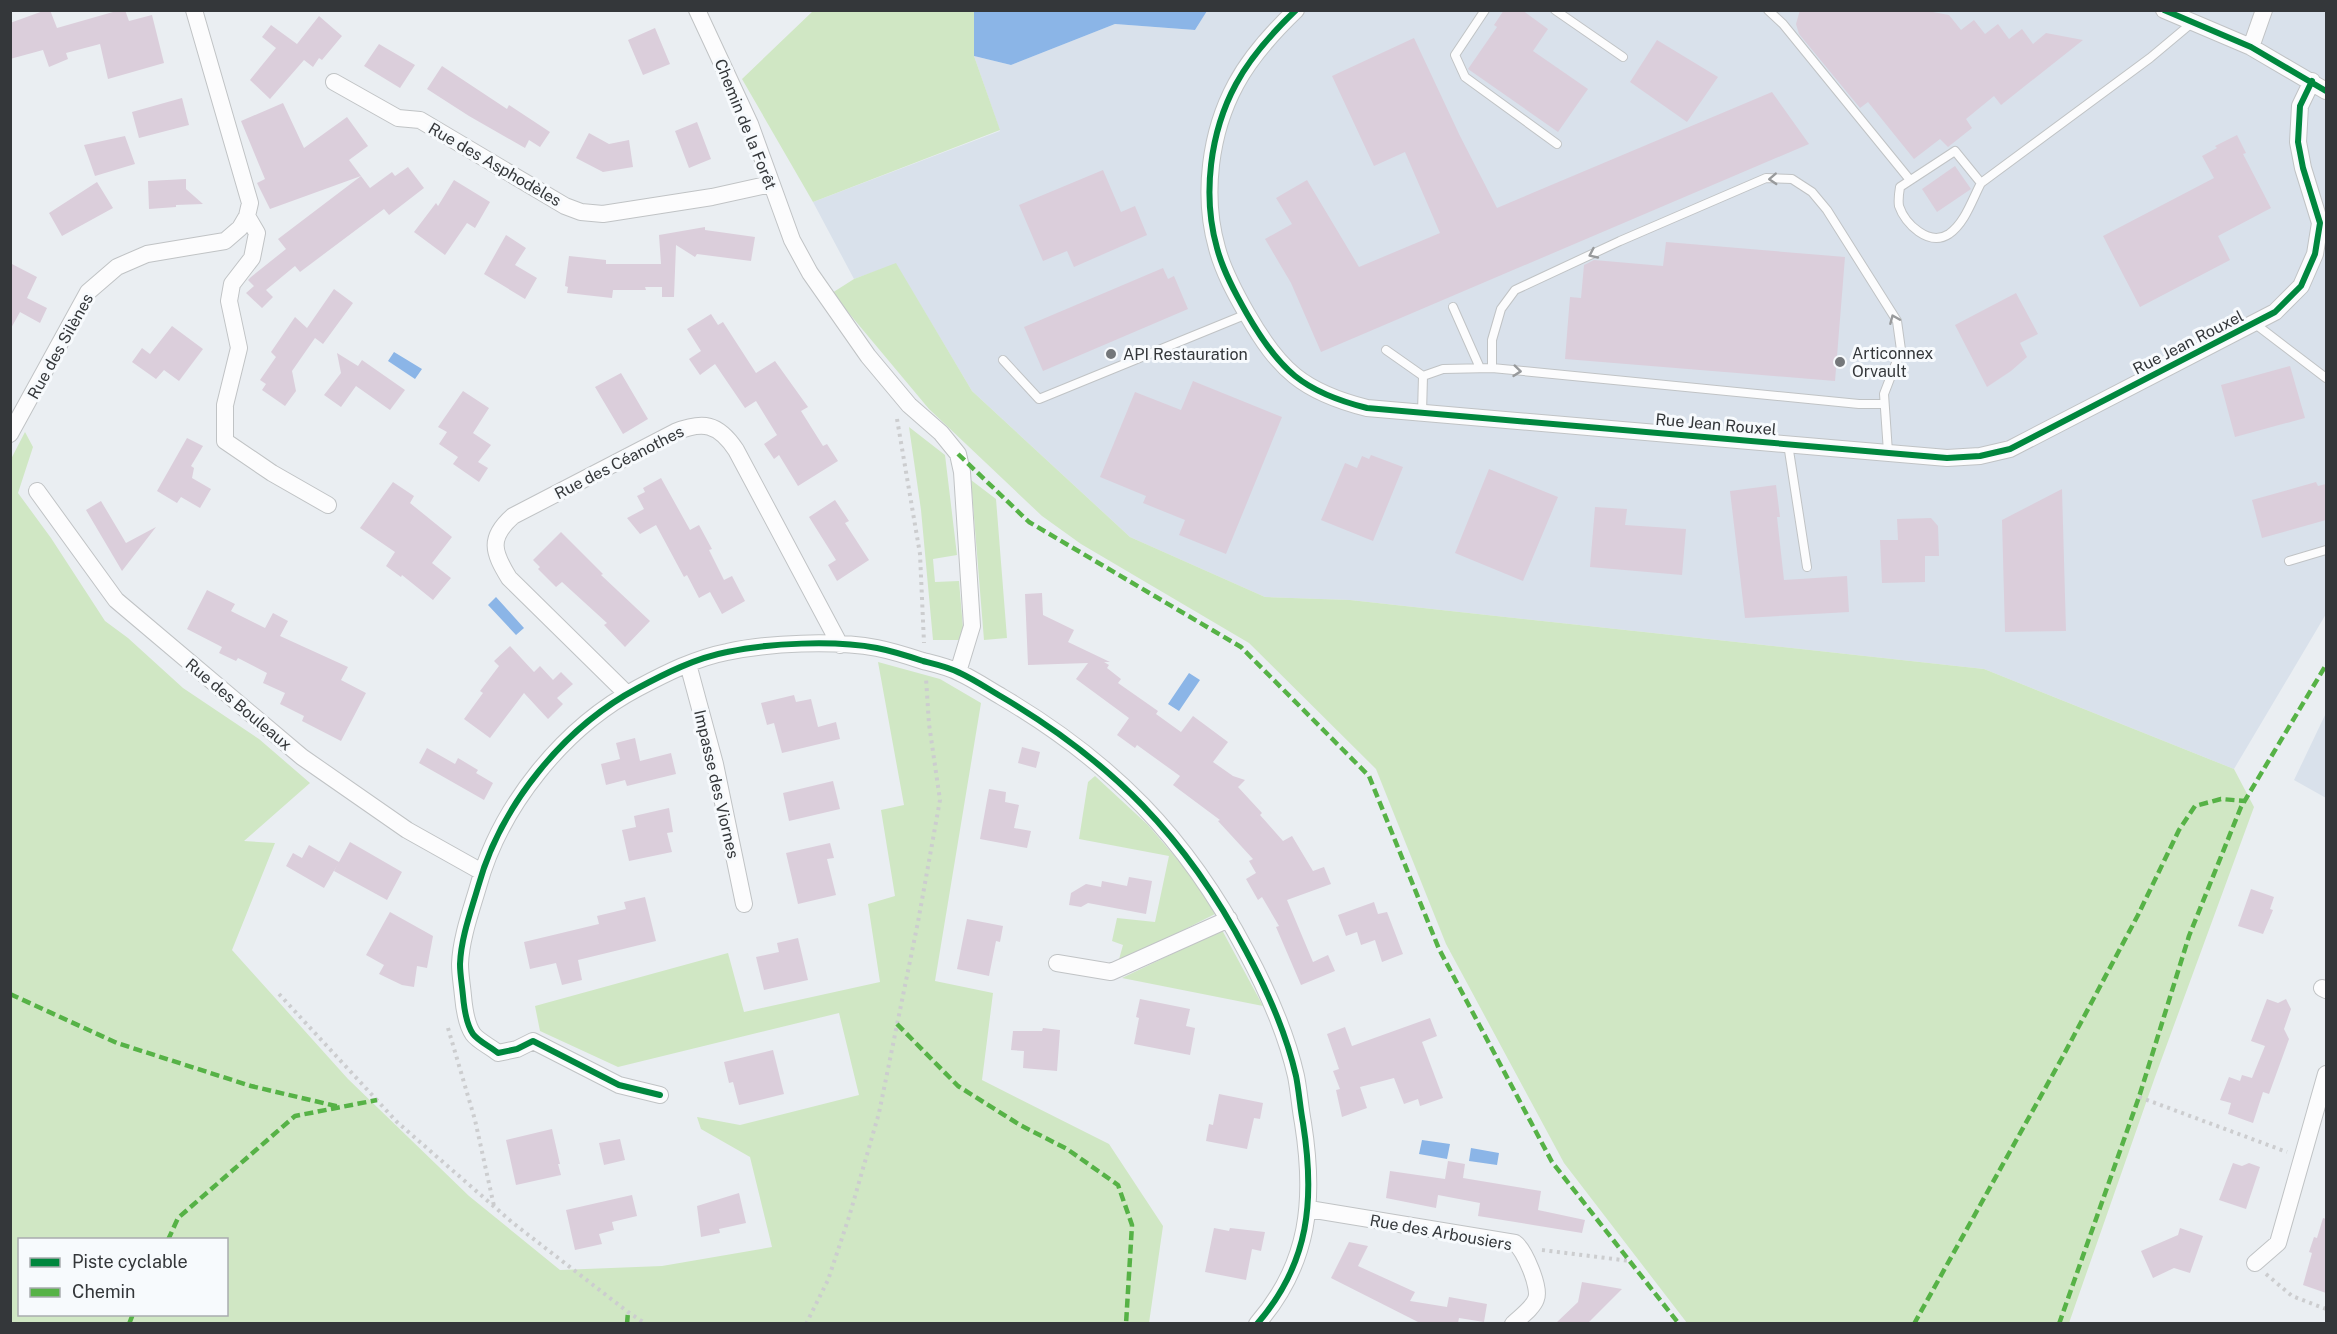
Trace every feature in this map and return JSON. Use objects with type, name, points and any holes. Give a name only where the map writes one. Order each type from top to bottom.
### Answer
[{"type":"street","points":[[194,10],[250,203],[247,216],[257,233],[252,258],[232,284],[229,301],[239,348],[225,405],[225,441],[272,473],[328,505]]},
{"type":"street","name":"Chemin de la Forêt","points":[[697,10],[750,124],[792,240],[836,313],[868,356],[909,405],[941,433],[958,454],[962,471],[972,626],[958,672]]},
{"type":"street","name":"Rue Jean Rouxel","points":[[1296,10],[1271,34],[1235,84],[1220,121],[1214,152],[1210,182],[1210,215],[1217,249],[1232,287],[1247,314],[1284,369],[1312,389],[1339,401],[1367,408],[1947,458],[1980,456],[2010,449],[2276,312],[2301,286],[2315,254],[2320,223],[2303,168],[2298,142],[2300,106],[2312,81]]},
{"type":"street","points":[[2164,10],[2252,47],[2326,91]]},
{"type":"street","points":[[2252,47],[2264,10]]},
{"type":"street","name":"Rue des Asphodèles","points":[[334,82],[398,118],[420,120],[565,206],[582,212],[603,214],[712,197],[771,184]]},
{"type":"street","name":"Rue des Silènes","points":[[10,434],[88,292],[117,267],[147,254],[225,241],[240,228],[247,216]]},
{"type":"street","name":"Rue des Céanothes","points":[[627,693],[509,578],[497,558],[495,542],[500,528],[513,516],[694,424],[714,428],[728,437],[840,645]]},
{"type":"street","name":"Rue des Bouleaux","points":[[37,491],[116,600],[302,757],[407,830],[482,872]]},
{"type":"street","points":[[660,1095],[619,1085],[533,1041],[517,1049],[498,1053],[473,1035],[465,1011],[460,964],[468,922],[482,872],[499,833],[525,792],[556,750],[588,721],[627,693],[688,664],[725,652],[767,647],[840,645],[876,648],[958,672],[1039,719],[1099,763],[1137,799],[1174,840],[1215,895],[1257,973],[1277,1017],[1295,1074],[1308,1155],[1309,1209],[1290,1276],[1274,1304],[1257,1323]]},
{"type":"street","name":"Impasse des Viornes","points":[[688,664],[715,764],[744,904]]},
{"type":"street","points":[[1057,963],[1111,972],[1229,919]]},
{"type":"street","points":[[2255,1263],[2278,1243],[2326,1074]]},
{"type":"street","name":"Rue des Arbousiers","points":[[1309,1209],[1515,1243],[1520,1247],[1528,1263],[1538,1294],[1536,1300],[1514,1323]]},
{"type":"lane","points":[[1485,10],[1455,55],[1465,77],[1557,144]]},
{"type":"lane","points":[[1555,10],[1623,57]]},
{"type":"lane","points":[[1768,10],[1783,24],[1910,180]]},
{"type":"lane","points":[[1981,183],[1955,150],[1900,187],[1899,204],[1906,221],[1923,234],[1936,238],[1948,234],[1964,218],[1981,183],[2150,58],[2194,21]]},
{"type":"lane","points":[[1492,368],[1492,340],[1501,309],[1515,290],[1620,241],[1766,178],[1792,179],[1812,192],[1827,210],[1898,321],[1901,350],[1884,394],[1888,452]]},
{"type":"lane","points":[[1453,307],[1480,368]]},
{"type":"lane","points":[[1003,360],[1039,399],[1247,314]]},
{"type":"lane","points":[[2254,323],[2326,378]]},
{"type":"lane","points":[[1386,350],[1423,376]]},
{"type":"lane","points":[[1423,376],[1443,369],[1492,368],[1859,404],[1884,404]]},
{"type":"lane","points":[[1422,413],[1423,376]]},
{"type":"lane","points":[[1788,444],[1807,567]]},
{"type":"lane","points":[[2289,561],[2326,550]]},
{"type":"path","points":[[806,1323],[828,1280],[846,1228],[879,1113],[940,800],[929,724],[920,554],[895,411],[897,390]]},
{"type":"path","points":[[279,994],[397,1122],[495,1207],[610,1298],[646,1323]]},
{"type":"path","points":[[464,1002],[446,1019],[475,1120],[495,1207]]},
{"type":"path","points":[[2139,1096],[2302,1158]]},
{"type":"path","points":[[1520,1247],[1630,1261]]},
{"type":"path","points":[[2255,1263],[2272,1281],[2292,1296],[2326,1309]]},
{"type":"shaded area","points":[[1207,11],[2326,11],[2326,614],[2234,769],[1984,669],[1350,600],[1265,597],[1130,537],[972,391],[896,264],[854,279],[813,202],[1000,131],[974,56],[1011,65],[1115,24],[1195,30]]},
{"type":"shaded area","points":[[2326,713],[2326,798],[2294,780]]},
{"type":"green space","points":[[813,11],[974,11],[974,56],[1000,130],[813,202],[742,79]]},
{"type":"green space","points":[[896,263],[972,391],[1130,537],[1265,597],[1350,600],[1984,669],[2234,769],[2254,807],[2155,1077],[2069,1323],[1687,1323],[1564,1163],[1446,944],[1376,769],[1249,643],[1081,544],[1042,516],[929,409],[832,293],[854,279]]},
{"type":"green space","points":[[909,427],[945,455],[957,555],[933,559],[935,582],[959,581],[964,640],[933,640],[921,510]]},
{"type":"green space","points":[[25,432],[33,447],[18,493],[51,538],[105,621],[128,638],[183,688],[259,739],[310,783],[244,841],[275,843],[232,950],[348,1079],[469,1196],[560,1270],[662,1266],[772,1247],[750,1157],[701,1129],[697,1117],[740,1125],[859,1095],[839,1013],[618,1067],[540,1031],[535,1006],[728,953],[744,1012],[880,982],[868,904],[895,896],[881,810],[904,805],[878,662],[940,679],[981,703],[935,981],[993,993],[982,1080],[1109,1144],[1163,1226],[1149,1323],[11,1323],[10,461]]},
{"type":"green space","points":[[971,480],[996,499],[1007,638],[984,640]]},
{"type":"green space","points":[[1095,776],[1148,825],[1195,880],[1215,914],[1118,963],[1123,945],[1112,941],[1117,918],[1155,922],[1169,856],[1079,839],[1088,782]]},
{"type":"green space","points":[[1222,930],[1263,1006],[1122,978]]},
{"type":"water","points":[[974,10],[1207,11],[1195,30],[1115,24],[1011,65],[974,56]]},
{"type":"water","points":[[394,352],[422,369],[415,379],[388,361]]},
{"type":"water","points":[[496,597],[524,628],[516,635],[488,605]]},
{"type":"water","points":[[1189,673],[1200,680],[1179,711],[1168,704]]},
{"type":"water","points":[[1422,1140],[1450,1144],[1447,1159],[1419,1154]]},
{"type":"water","points":[[1471,1148],[1499,1153],[1497,1165],[1469,1161]]},
{"type":"building","points":[[50,10],[57,28],[120,10],[125,10],[129,21],[152,15],[164,63],[108,79],[100,44],[66,53],[68,59],[49,67],[43,50],[10,59],[10,23]]},
{"type":"building","points":[[1504,10],[1522,10],[1548,29],[1533,51],[1588,89],[1558,132],[1468,69],[1497,27],[1494,25]]},
{"type":"building","points":[[1800,10],[1922,10],[1949,15],[1961,30],[1974,20],[1985,34],[1998,24],[2009,39],[2022,29],[2033,44],[2046,33],[2083,40],[2001,105],[1994,96],[1966,119],[1972,128],[1948,147],[1940,139],[1914,159],[1868,102],[1860,108],[1799,34],[1796,24]]},
{"type":"building","points":[[319,16],[342,36],[313,67],[304,60],[270,99],[250,80],[276,48],[262,37],[271,25],[297,44]]},
{"type":"building","points":[[655,28],[670,64],[643,75],[628,40]]},
{"type":"building","points":[[1414,38],[1497,208],[1772,92],[1809,144],[1321,352],[1291,283],[1265,239],[1292,224],[1276,198],[1307,180],[1359,267],[1440,233],[1405,152],[1374,166],[1332,76]]},
{"type":"building","points":[[1657,40],[1718,77],[1687,122],[1630,82]]},
{"type":"building","points":[[379,44],[415,65],[400,88],[364,66]]},
{"type":"building","points":[[442,66],[507,109],[509,105],[550,132],[540,147],[529,140],[525,148],[427,89]]},
{"type":"building","points":[[182,98],[189,125],[139,138],[132,112]]},
{"type":"building","points":[[283,103],[304,148],[347,117],[368,146],[349,160],[361,176],[270,209],[257,183],[265,179],[241,121]]},
{"type":"building","points":[[697,122],[711,159],[689,168],[675,131]]},
{"type":"building","points":[[589,133],[609,144],[629,140],[633,167],[603,172],[576,158]]},
{"type":"building","points":[[2237,135],[2246,153],[2243,154],[2271,208],[2218,236],[2230,260],[2140,307],[2103,236],[2214,178],[2202,156],[2217,148],[2215,146]]},
{"type":"building","points":[[125,136],[135,164],[95,176],[84,145]]},
{"type":"building","points":[[1955,166],[1971,189],[1937,212],[1922,189]]},
{"type":"building","points":[[408,167],[424,188],[389,215],[384,209],[300,272],[295,266],[266,290],[273,297],[262,308],[246,293],[254,286],[248,280],[286,249],[278,239],[361,176],[370,188],[392,172],[395,176]]},
{"type":"building","points":[[1103,170],[1121,212],[1135,206],[1147,235],[1074,267],[1067,251],[1043,261],[1019,205]]},
{"type":"building","points":[[186,179],[186,189],[203,204],[149,209],[148,181]]},
{"type":"building","points":[[454,180],[490,202],[475,228],[467,223],[445,255],[414,232],[436,203],[438,206]]},
{"type":"building","points":[[97,182],[113,208],[62,236],[49,213]]},
{"type":"building","points":[[705,227],[705,230],[755,237],[751,261],[697,254],[695,257],[676,245],[674,297],[662,297],[662,287],[645,287],[646,290],[613,290],[612,298],[567,293],[568,287],[565,286],[569,256],[606,260],[606,264],[661,264],[659,235]]},
{"type":"building","points":[[506,235],[526,248],[515,265],[537,278],[525,299],[484,274]]},
{"type":"building","points":[[1666,242],[1845,257],[1835,381],[1565,359],[1570,297],[1581,298],[1584,265],[1594,260],[1663,266]]},
{"type":"building","points":[[10,263],[37,277],[27,298],[47,308],[40,323],[20,312],[10,330]]},
{"type":"building","points":[[1163,268],[1168,279],[1174,276],[1188,309],[1043,371],[1024,327]]},
{"type":"building","points":[[334,289],[353,303],[323,344],[315,338],[292,371],[296,391],[285,406],[262,390],[266,384],[260,380],[276,357],[271,352],[295,317],[307,328]]},
{"type":"building","points":[[2016,293],[2038,334],[2020,343],[2027,357],[1987,387],[1955,325]]},
{"type":"building","points":[[711,314],[718,325],[723,322],[756,373],[775,361],[808,407],[801,411],[823,446],[827,444],[838,461],[798,486],[779,455],[774,459],[764,444],[777,435],[756,401],[745,408],[715,364],[700,375],[689,359],[701,351],[687,329]]},
{"type":"building","points":[[172,326],[203,349],[179,381],[164,370],[156,379],[132,362],[142,348],[150,354]]},
{"type":"building","points":[[337,353],[358,366],[362,360],[405,390],[390,410],[356,386],[341,407],[324,395],[341,373]]},
{"type":"building","points":[[2290,366],[2305,418],[2235,437],[2221,385]]},
{"type":"building","points":[[621,373],[648,419],[623,434],[595,387]]},
{"type":"building","points":[[1193,381],[1282,417],[1226,554],[1179,535],[1185,520],[1143,503],[1146,496],[1100,477],[1135,392],[1181,410]]},
{"type":"building","points":[[463,391],[489,408],[473,433],[491,445],[478,462],[488,468],[479,482],[453,464],[458,457],[439,444],[447,432],[438,427]]},
{"type":"building","points":[[187,438],[203,446],[191,466],[194,468],[192,478],[211,489],[200,508],[181,497],[177,503],[157,491]]},
{"type":"building","points":[[1371,455],[1403,467],[1373,541],[1321,520],[1345,463],[1357,468],[1362,456],[1369,459]]},
{"type":"building","points":[[1489,469],[1558,497],[1523,581],[1455,553]]},
{"type":"building","points":[[661,478],[690,530],[699,525],[712,549],[709,550],[724,580],[732,576],[745,601],[722,614],[710,592],[699,598],[687,575],[684,577],[656,525],[640,534],[627,518],[644,509],[637,496],[645,492],[643,488]]},
{"type":"building","points":[[393,482],[414,496],[410,503],[452,537],[432,563],[451,578],[433,600],[402,575],[401,577],[386,566],[395,552],[360,528]]},
{"type":"building","points":[[2316,482],[2318,486],[2326,484],[2326,520],[2262,538],[2252,500]]},
{"type":"building","points":[[1776,485],[1784,580],[1847,576],[1849,612],[1745,618],[1730,491]]},
{"type":"building","points":[[2062,489],[2066,631],[2005,632],[2002,520]]},
{"type":"building","points":[[835,500],[849,521],[845,523],[869,560],[837,581],[828,565],[836,560],[809,517]]},
{"type":"building","points":[[101,501],[126,543],[156,527],[122,571],[86,510]]},
{"type":"building","points":[[1595,507],[1627,509],[1625,525],[1686,529],[1682,575],[1590,567]]},
{"type":"building","points":[[1931,518],[1938,526],[1939,556],[1925,556],[1925,582],[1882,583],[1880,540],[1898,540],[1897,519]]},
{"type":"building","points":[[561,532],[603,574],[601,575],[650,621],[625,647],[604,625],[607,623],[562,582],[556,587],[538,569],[540,567],[533,560]]},
{"type":"building","points":[[207,590],[235,604],[231,611],[265,628],[273,613],[288,621],[280,636],[348,667],[341,680],[366,693],[341,741],[302,721],[304,716],[280,704],[285,693],[263,683],[267,673],[238,658],[236,661],[219,653],[222,647],[187,629]]},
{"type":"building","points":[[1042,593],[1043,615],[1074,630],[1068,642],[1110,662],[1104,662],[1109,665],[1107,668],[1121,679],[1118,683],[1158,711],[1156,714],[1181,732],[1193,716],[1228,742],[1213,762],[1233,776],[1245,780],[1238,787],[1283,841],[1292,836],[1313,871],[1324,867],[1331,884],[1287,900],[1313,962],[1328,955],[1335,971],[1301,985],[1276,927],[1279,926],[1262,897],[1258,900],[1246,879],[1256,873],[1249,861],[1253,859],[1218,821],[1220,820],[1173,785],[1180,776],[1137,745],[1135,748],[1117,735],[1129,718],[1076,679],[1088,663],[1028,665],[1025,594]]},
{"type":"building","points":[[510,646],[534,672],[540,666],[553,680],[561,672],[573,684],[557,698],[563,704],[548,719],[524,693],[490,738],[464,719],[483,693],[480,691],[499,666],[494,661]]},
{"type":"building","points":[[794,695],[796,702],[811,699],[818,727],[836,722],[840,739],[782,753],[774,723],[767,725],[761,703]]},
{"type":"building","points":[[635,738],[640,761],[671,753],[676,774],[627,786],[625,780],[606,785],[601,764],[620,759],[616,743]]},
{"type":"building","points":[[1022,747],[1040,752],[1036,768],[1018,763]]},
{"type":"building","points":[[427,748],[455,764],[458,758],[478,770],[476,773],[493,783],[484,800],[419,763]]},
{"type":"building","points":[[833,781],[840,809],[789,821],[783,793]]},
{"type":"building","points":[[989,789],[1006,792],[1005,802],[1019,805],[1014,828],[1031,831],[1027,848],[980,839]]},
{"type":"building","points":[[669,808],[673,832],[667,833],[672,852],[629,861],[622,830],[636,827],[634,816]]},
{"type":"building","points":[[350,842],[402,872],[387,900],[334,871]]},
{"type":"building","points":[[830,843],[834,858],[827,859],[836,895],[798,904],[786,853]]},
{"type":"building","points":[[309,845],[339,862],[324,888],[286,866],[293,853],[302,858]]},
{"type":"building","points":[[1129,877],[1152,881],[1146,914],[1088,903],[1081,907],[1069,905],[1071,893],[1086,884],[1101,887],[1102,881],[1127,886]]},
{"type":"building","points":[[2251,889],[2274,897],[2270,909],[2273,910],[2263,934],[2238,926]]},
{"type":"building","points":[[645,897],[656,941],[578,960],[582,980],[562,985],[556,963],[530,969],[524,942],[599,924],[597,916],[626,909],[624,902]]},
{"type":"building","points":[[1374,902],[1378,914],[1387,912],[1403,954],[1382,962],[1375,940],[1361,945],[1357,932],[1346,936],[1338,915]]},
{"type":"building","points":[[390,912],[433,936],[427,968],[417,966],[414,987],[402,985],[379,974],[384,965],[366,955]]},
{"type":"building","points":[[967,919],[1003,926],[1000,942],[996,941],[989,976],[957,969]]},
{"type":"building","points":[[798,938],[808,980],[764,990],[756,957],[779,952],[777,943]]},
{"type":"building","points":[[1140,999],[1190,1009],[1186,1026],[1195,1028],[1190,1055],[1134,1044]]},
{"type":"building","points":[[2267,999],[2278,1003],[2286,999],[2291,1009],[2284,1029],[2289,1039],[2269,1094],[2263,1092],[2253,1123],[2228,1114],[2231,1103],[2220,1100],[2229,1077],[2240,1081],[2242,1075],[2252,1078],[2265,1046],[2251,1041]]},
{"type":"building","points":[[1430,1018],[1437,1036],[1422,1042],[1443,1098],[1420,1106],[1418,1099],[1404,1104],[1394,1078],[1360,1087],[1367,1108],[1342,1117],[1336,1090],[1340,1089],[1333,1071],[1339,1069],[1327,1034],[1345,1027],[1352,1046]]},
{"type":"building","points":[[1043,1028],[1060,1030],[1057,1071],[1023,1068],[1024,1051],[1011,1050],[1013,1031],[1042,1031]]},
{"type":"building","points":[[773,1050],[784,1094],[739,1105],[733,1082],[729,1083],[724,1062]]},
{"type":"building","points":[[1219,1094],[1263,1103],[1260,1119],[1254,1118],[1247,1149],[1206,1141],[1209,1124],[1213,1125]]},
{"type":"building","points":[[552,1129],[561,1175],[516,1185],[506,1140]]},
{"type":"building","points":[[620,1139],[625,1160],[604,1165],[599,1143]]},
{"type":"building","points":[[1448,1161],[1465,1164],[1463,1178],[1541,1191],[1538,1210],[1585,1220],[1582,1233],[1478,1216],[1480,1203],[1438,1195],[1436,1208],[1386,1198],[1390,1171],[1445,1179]]},
{"type":"building","points":[[2233,1163],[2242,1166],[2249,1163],[2260,1167],[2246,1209],[2219,1200]]},
{"type":"building","points":[[739,1193],[746,1223],[719,1229],[720,1233],[701,1237],[697,1206]]},
{"type":"building","points":[[632,1195],[637,1216],[612,1222],[614,1230],[599,1234],[602,1244],[575,1250],[566,1210]]},
{"type":"building","points":[[2323,1218],[2326,1219],[2326,1293],[2303,1285],[2312,1253],[2309,1252],[2314,1237],[2317,1238]]},
{"type":"building","points":[[1214,1228],[1229,1231],[1230,1228],[1265,1232],[1261,1251],[1252,1249],[1246,1280],[1205,1272]]},
{"type":"building","points":[[2180,1228],[2203,1236],[2190,1273],[2174,1268],[2153,1278],[2141,1251],[2178,1235]]},
{"type":"building","points":[[1349,1242],[1368,1246],[1358,1266],[1415,1292],[1410,1301],[1447,1307],[1449,1297],[1487,1304],[1484,1322],[1459,1318],[1458,1323],[1420,1323],[1331,1278]]},
{"type":"building","points":[[1582,1282],[1622,1289],[1588,1323],[1556,1323],[1578,1302]]},
{"type":"marked path","points":[[958,454],[1029,522],[1241,647],[1369,776],[1439,949],[1552,1162],[1679,1324]]},
{"type":"marked path","points":[[2059,1324],[2139,1097],[2189,936],[2241,807],[2326,665]]},
{"type":"marked path","points":[[1914,1324],[2062,1058],[2138,915],[2179,830],[2195,806],[2221,799],[2245,801]]},
{"type":"marked path","points":[[10,994],[117,1043],[251,1086],[340,1107]]},
{"type":"marked path","points":[[897,1024],[958,1086],[1020,1125],[1067,1149],[1118,1185],[1132,1225],[1126,1324]]},
{"type":"marked path","points":[[169,1238],[178,1218],[295,1116],[377,1100]]},
{"type":"marked path","points":[[627,1324],[628,1312]]},
{"type":"marked path","points":[[129,1324],[132,1316]]},
{"type":"cycle path","points":[[1296,10],[1256,54],[1236,84],[1227,103],[1220,122],[1211,164],[1210,207],[1212,228],[1220,257],[1243,306],[1270,350],[1282,364],[1309,386],[1345,402],[1367,408],[1947,458],[1980,456],[2010,449],[2275,312],[2301,286],[2315,254],[2320,223],[2303,168],[2298,142],[2300,106],[2312,81]]},
{"type":"cycle path","points":[[2164,10],[2251,47],[2326,91]]},
{"type":"cycle path","points":[[660,1095],[619,1085],[533,1041],[517,1049],[498,1053],[478,1039],[471,1030],[465,1010],[460,972],[464,935],[488,857],[519,799],[561,747],[611,704],[659,677],[704,658],[762,646],[842,644],[883,649],[951,669],[1042,722],[1112,776],[1143,806],[1198,872],[1223,910],[1268,996],[1287,1043],[1296,1076],[1307,1151],[1308,1204],[1298,1254],[1288,1278],[1275,1301],[1257,1324]]},
{"type":"place","name":"API Restauration","points":[[1111,354]]},
{"type":"place","name":"Articonnex Orvault","points":[[1840,362]]}]
